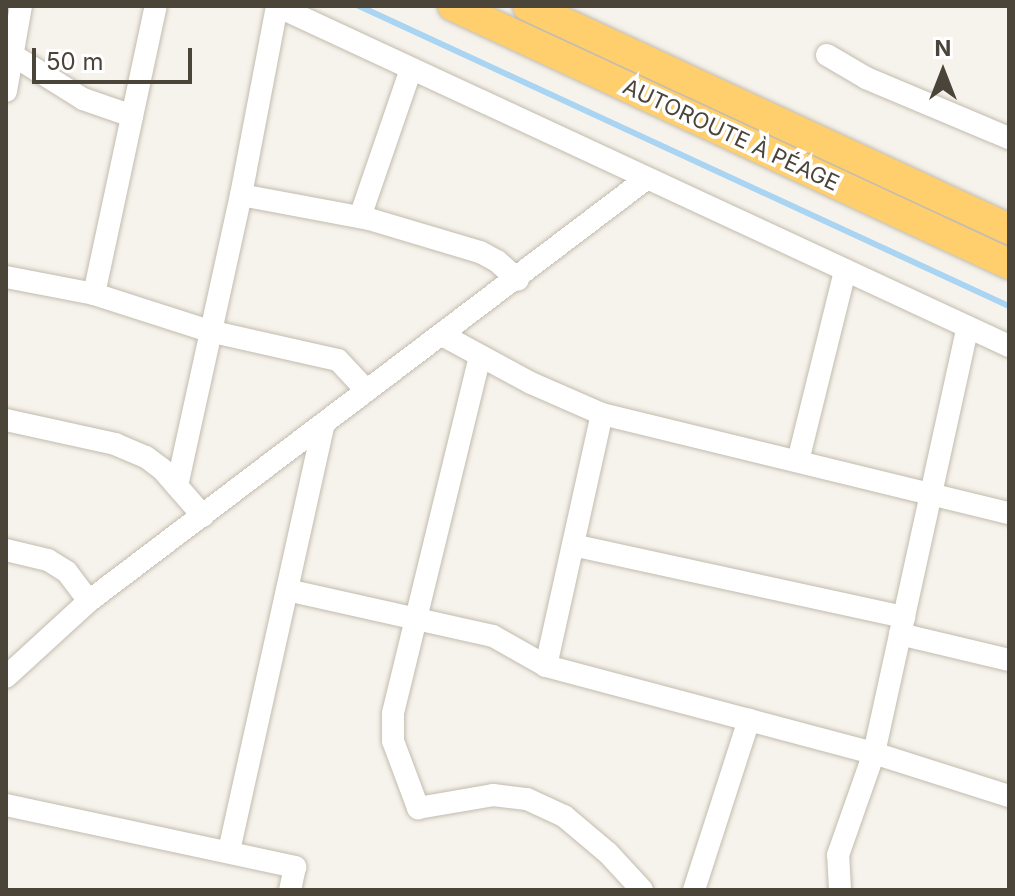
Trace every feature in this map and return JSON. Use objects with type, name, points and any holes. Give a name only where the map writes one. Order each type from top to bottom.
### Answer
[{"type":"highway","name":"AUTOROUTE À PÉAGE","points":[[453,6],[1009,264]]},
{"type":"highway","points":[[528,6],[1009,229]]},
{"type":"street","points":[[6,91],[11,43],[21,6]]},
{"type":"street","points":[[94,294],[156,6]]},
{"type":"street","points":[[177,486],[241,195],[277,6],[1009,346]]},
{"type":"street","points":[[11,43],[83,99],[132,116]]},
{"type":"street","points":[[827,55],[866,78],[1009,138]]},
{"type":"street","points":[[360,217],[411,69]]},
{"type":"street","points":[[6,677],[89,601],[518,280],[646,179]]},
{"type":"street","points":[[241,195],[360,217],[480,252],[497,261],[518,280]]},
{"type":"street","points":[[798,461],[845,271]]},
{"type":"street","points":[[6,277],[94,294],[209,331],[338,360],[367,391]]},
{"type":"street","points":[[840,890],[838,855],[874,753],[968,327]]},
{"type":"street","points":[[444,336],[602,414],[1009,513]]},
{"type":"street","points":[[480,356],[393,714],[393,741],[418,808],[493,795],[527,799],[564,816],[608,853],[642,890]]},
{"type":"street","points":[[546,666],[602,414]]},
{"type":"street","points":[[6,420],[115,444],[146,457],[203,516]]},
{"type":"street","points":[[229,851],[323,427]]},
{"type":"street","points":[[573,545],[902,626],[1009,660]]},
{"type":"street","points":[[6,550],[48,560],[67,572],[89,601]]},
{"type":"street","points":[[287,590],[493,636],[546,666],[874,753],[1009,796]]},
{"type":"street","points":[[694,890],[749,720]]},
{"type":"street","points":[[6,805],[295,867],[290,890]]},
{"type":"waterway","points":[[359,6],[1009,306]]}]
